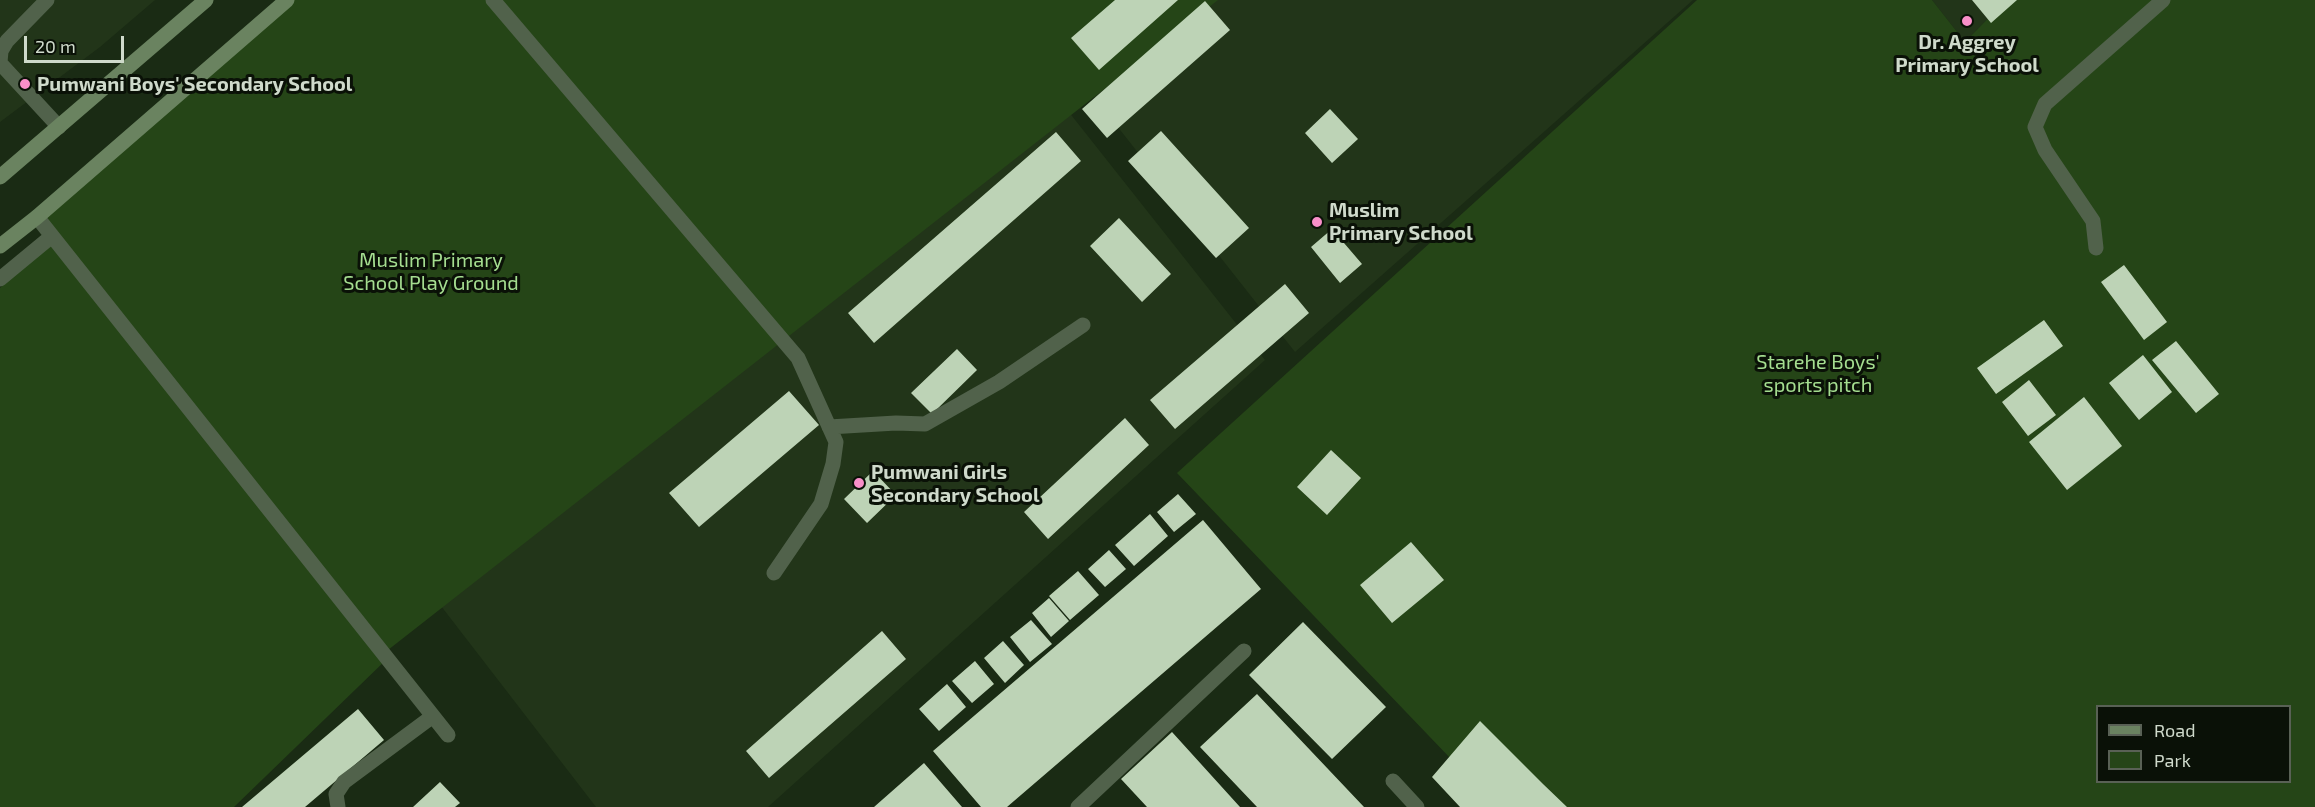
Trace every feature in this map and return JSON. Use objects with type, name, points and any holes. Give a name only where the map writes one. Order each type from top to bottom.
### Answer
[{"type":"main road","points":[[0,177],[206,0]]},
{"type":"main road","points":[[0,246],[37,217],[287,0]]},
{"type":"lane","points":[[47,0],[7,41],[1,51],[0,63],[59,127]]},
{"type":"lane","points":[[493,0],[798,358],[836,442],[833,464],[821,504],[774,573]]},
{"type":"lane","points":[[2096,249],[2093,221],[2045,150],[2035,128],[2045,104],[2163,0]]},
{"type":"lane","points":[[37,217],[448,735]]},
{"type":"lane","points":[[0,279],[52,236]]},
{"type":"lane","points":[[829,427],[896,423],[925,424],[999,382],[1083,325]]},
{"type":"lane","points":[[1078,807],[1244,651]]},
{"type":"lane","points":[[338,807],[336,794],[344,782],[433,716]]},
{"type":"lane","points":[[1394,781],[1417,807]]},
{"type":"shaded area","name":"Pumwani Boys' Secondary School","points":[[0,0],[155,0],[100,47],[0,122]]},
{"type":"shaded area","name":"Muslim Primary School","points":[[1212,0],[1693,0],[1295,352],[1091,93]]},
{"type":"shaded area","name":"Dr. Aggrey Primary School","points":[[1932,0],[2006,0],[1965,42]]},
{"type":"shaded area","name":"Pumwani Girls Secondary School","points":[[1057,97],[1265,360],[768,807],[596,807],[441,606]]},
{"type":"green space","name":"Muslim Primary School Play Ground","points":[[287,0],[1218,0],[388,650],[388,658],[234,807],[0,807],[0,288],[51,236],[37,217]]},
{"type":"green space","name":"Starehe Boys' sports pitch","points":[[1697,0],[1932,0],[1965,42],[2006,0],[2315,0],[2315,807],[1497,807],[1177,473]]},
{"type":"building","points":[[1115,0],[1178,0],[1099,70],[1071,38]]},
{"type":"building","points":[[1972,0],[2017,0],[1991,23]]},
{"type":"building","points":[[1205,1],[1230,30],[1107,138],[1082,109]]},
{"type":"building","points":[[1330,109],[1358,139],[1332,163],[1305,133]]},
{"type":"building","points":[[1161,131],[1249,228],[1216,258],[1128,161]]},
{"type":"building","points":[[1056,132],[1081,161],[874,343],[848,313]]},
{"type":"building","points":[[1119,218],[1171,274],[1142,302],[1090,246]]},
{"type":"building","points":[[1332,229],[1362,264],[1340,283],[1311,247]]},
{"type":"building","points":[[2124,265],[2167,322],[2144,340],[2101,282]]},
{"type":"building","points":[[1285,284],[1309,313],[1175,429],[1150,400]]},
{"type":"building","points":[[2044,320],[2063,346],[1996,394],[1977,368]]},
{"type":"building","points":[[2176,341],[2219,394],[2196,413],[2152,360]]},
{"type":"building","points":[[957,349],[977,370],[932,414],[911,393]]},
{"type":"building","points":[[2143,355],[2172,392],[2139,420],[2109,383]]},
{"type":"building","points":[[2029,380],[2056,415],[2028,436],[2002,402]]},
{"type":"building","points":[[789,391],[819,425],[699,527],[669,493]]},
{"type":"building","points":[[2084,397],[2122,446],[2067,490],[2029,442]]},
{"type":"building","points":[[1125,418],[1149,445],[1048,539],[1024,512]]},
{"type":"building","points":[[1331,450],[1361,478],[1327,515],[1297,487]]},
{"type":"building","points":[[873,471],[896,495],[867,523],[844,499]]},
{"type":"building","points":[[1178,494],[1196,514],[1174,532],[1157,512]]},
{"type":"building","points":[[1150,514],[1168,536],[1134,566],[1115,545]]},
{"type":"building","points":[[1203,520],[1261,589],[1007,807],[981,807],[933,751]]},
{"type":"building","points":[[1411,542],[1444,580],[1392,623],[1360,585]]},
{"type":"building","points":[[1109,550],[1126,569],[1105,587],[1088,569]]},
{"type":"building","points":[[1078,571],[1099,595],[1070,620],[1049,596]]},
{"type":"building","points":[[1049,598],[1069,621],[1051,637],[1032,613]]},
{"type":"building","points":[[1031,620],[1052,644],[1030,662],[1010,637]]},
{"type":"building","points":[[1303,622],[1386,707],[1332,759],[1249,675]]},
{"type":"building","points":[[882,631],[906,659],[769,778],[746,751]]},
{"type":"building","points":[[1003,641],[1024,665],[1005,683],[984,658]]},
{"type":"building","points":[[975,661],[994,684],[972,703],[952,681]]},
{"type":"building","points":[[947,684],[966,707],[939,731],[919,709]]},
{"type":"building","points":[[1257,694],[1364,807],[1257,807],[1200,747]]},
{"type":"building","points":[[358,709],[384,740],[305,807],[242,807]]},
{"type":"building","points":[[1480,721],[1567,807],[1460,807],[1432,777]]},
{"type":"building","points":[[1172,732],[1240,807],[1147,807],[1121,779]]},
{"type":"building","points":[[924,763],[962,807],[874,807]]},
{"type":"building","points":[[440,782],[460,803],[455,807],[413,807]]},
{"type":"place","name":"Dr. Aggrey Primary School","points":[[1967,21]]},
{"type":"place","name":"Pumwani Boys' Secondary School","points":[[25,84]]},
{"type":"place","name":"Muslim Primary School","points":[[1317,222]]},
{"type":"place","name":"Pumwani Girls Secondary School","points":[[859,483]]}]
